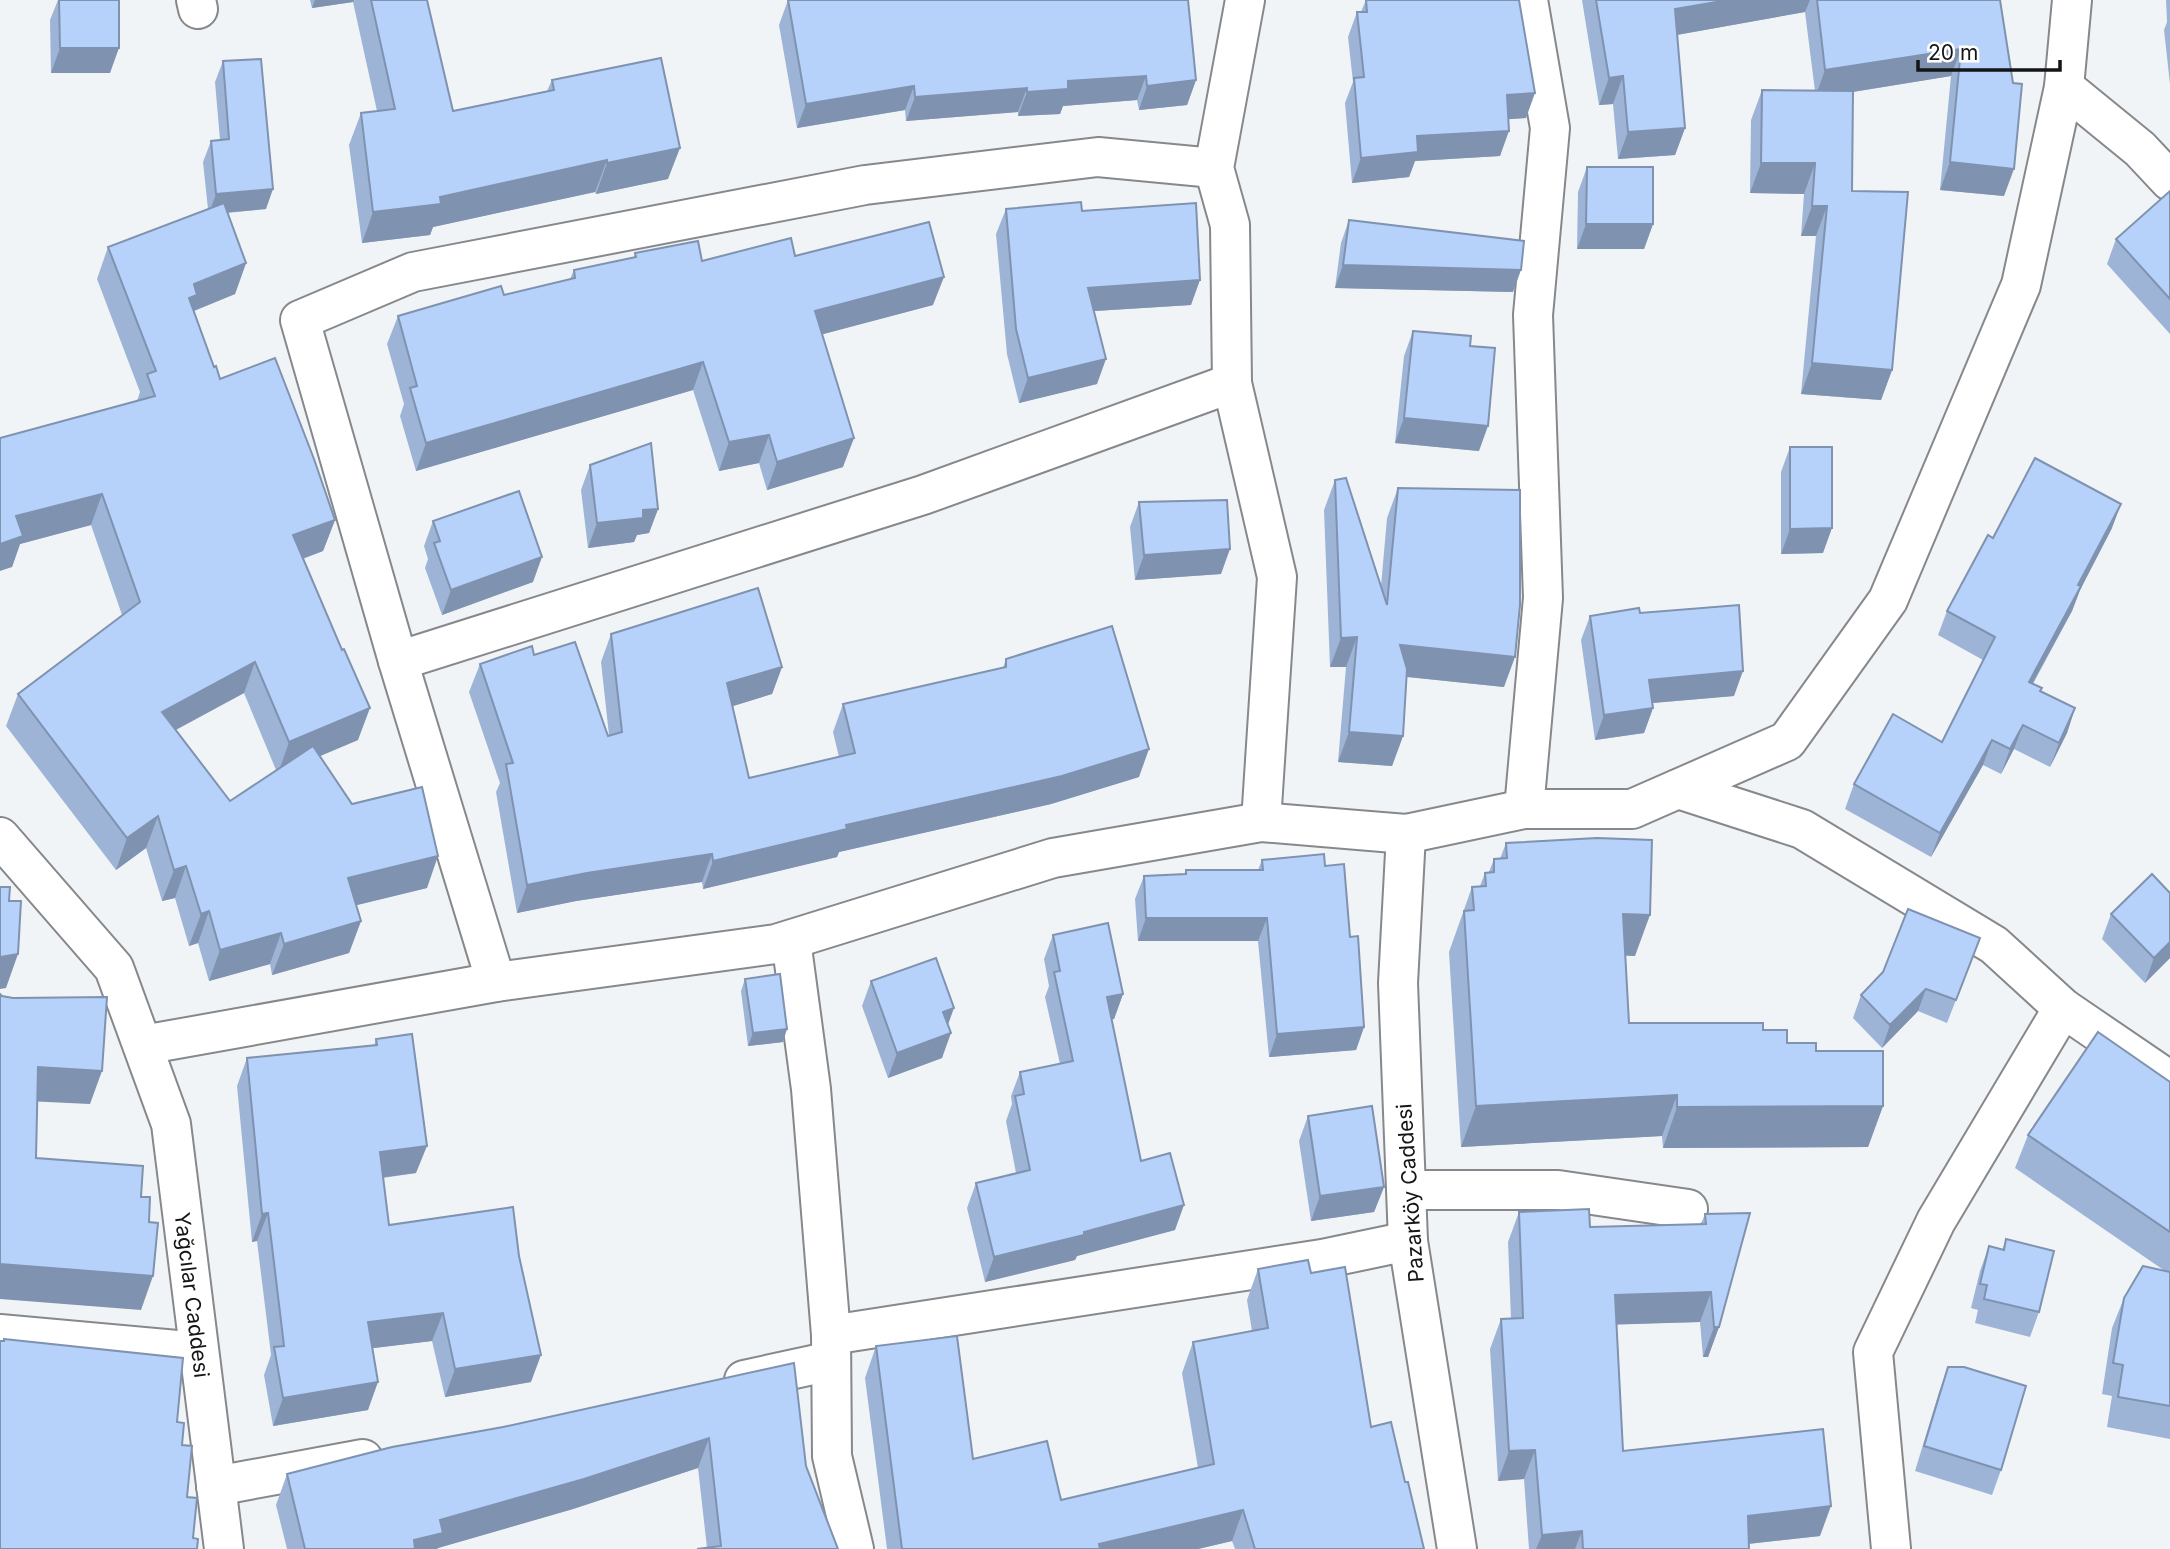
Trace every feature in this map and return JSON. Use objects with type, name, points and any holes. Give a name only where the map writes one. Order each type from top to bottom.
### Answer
[{"type":"street","points":[[1245,0],[1213,168],[1230,225],[1233,383],[1277,577],[1261,822]]},
{"type":"street","points":[[1524,809],[1543,598],[1533,315],[1550,128],[1528,0]]},
{"type":"street","points":[[143,1045],[496,982],[776,944],[1052,858],[1261,822],[1406,834],[1524,809],[1632,809],[1787,741],[1888,600],[2021,285],[2064,86],[2072,0]]},
{"type":"street","points":[[2064,86],[2140,149],[2170,181]]},
{"type":"street","points":[[496,982],[398,662],[300,320],[412,272],[865,185],[1098,157],[1213,168]]},
{"type":"street","points":[[398,662],[923,495],[1233,383]]},
{"type":"street","points":[[1678,789],[1802,829],[1994,945],[2063,1008],[2170,1081]]},
{"type":"street","name":"Pazarköy Caddesi","points":[[1406,834],[1398,984],[1408,1241],[1457,1549]]},
{"type":"street","name":"Yağcılar Caddesi","points":[[0,837],[114,968],[171,1124],[224,1549]]},
{"type":"street","points":[[790,940],[811,1089],[831,1348],[832,1456],[854,1549]]},
{"type":"street","points":[[90,1008],[128,1007]]},
{"type":"street","points":[[1891,1549],[1873,1352],[1936,1221],[2063,1008]]},
{"type":"street","points":[[1407,1190],[1558,1190],[1688,1209]]},
{"type":"street","points":[[711,1387],[831,1348],[1408,1241]]},
{"type":"street","points":[[0,1334],[200,1352]]},
{"type":"street","points":[[216,1486],[393,1453]]},
{"type":"building","points":[[59,0],[119,0],[119,48],[60,48]]},
{"type":"building","points":[[371,0],[427,0],[453,111],[554,90],[552,80],[661,58],[680,148],[607,163],[607,160],[440,197],[441,204],[373,212],[361,113],[395,109]]},
{"type":"building","points":[[788,0],[1188,0],[1196,80],[1147,86],[1146,76],[1068,81],[1068,89],[1027,92],[1027,88],[915,97],[914,86],[806,104]]},
{"type":"building","points":[[1366,0],[1519,0],[1535,93],[1507,95],[1509,131],[1417,136],[1418,152],[1361,158],[1354,78],[1364,77],[1357,12],[1367,12]]},
{"type":"building","points":[[1596,0],[1728,0],[1675,9],[1685,128],[1628,132],[1623,76],[1609,78]]},
{"type":"building","points":[[1817,0],[2000,0],[2013,83],[2022,84],[2014,169],[1950,162],[1961,49],[1825,70]]},
{"type":"building","points":[[261,59],[273,189],[216,194],[211,141],[229,139],[223,61]]},
{"type":"building","points":[[1762,90],[1853,91],[1852,191],[1908,192],[1892,370],[1812,363],[1827,206],[1812,206],[1815,163],[1761,163]]},
{"type":"building","points":[[1587,167],[1653,167],[1653,224],[1586,224]]},
{"type":"building","points":[[2170,191],[2170,299],[2116,239]]},
{"type":"building","points":[[1081,202],[1082,211],[1196,203],[1200,280],[1088,288],[1106,359],[1028,378],[1016,329],[1006,209]]},
{"type":"building","points":[[224,203],[246,263],[194,284],[197,295],[189,298],[220,379],[275,358],[335,520],[293,535],[370,708],[289,742],[255,662],[162,712],[230,801],[313,746],[352,804],[422,787],[438,856],[348,878],[361,921],[284,944],[281,933],[220,950],[209,911],[201,914],[186,866],[174,870],[158,816],[127,838],[18,694],[140,602],[102,494],[16,516],[23,536],[0,544],[0,438],[155,396],[147,374],[156,371],[108,247]]},
{"type":"building","points":[[1349,220],[1524,241],[1521,270],[1343,265]]},
{"type":"building","points":[[929,222],[944,277],[815,311],[854,438],[777,462],[769,435],[729,442],[703,362],[426,443],[410,388],[417,386],[398,316],[501,286],[504,295],[575,278],[574,270],[636,257],[635,253],[698,241],[702,261],[791,238],[795,256]]},
{"type":"building","points":[[1413,331],[1471,336],[1470,346],[1495,348],[1488,426],[1404,418]]},
{"type":"building","points":[[651,443],[658,509],[643,510],[643,518],[597,523],[590,465]]},
{"type":"building","points":[[1790,447],[1832,447],[1832,528],[1790,529]]},
{"type":"building","points":[[2035,458],[2121,504],[2078,585],[2081,586],[2029,682],[2042,688],[2040,691],[2075,708],[2059,743],[2023,725],[2010,749],[1992,740],[1940,833],[1854,784],[1893,714],[1942,742],[1995,637],[1947,611],[1988,535],[1993,538]]},
{"type":"building","points":[[1346,478],[1387,605],[1398,488],[1520,490],[1520,605],[1515,657],[1400,645],[1407,669],[1403,736],[1349,732],[1357,637],[1341,638],[1335,480]]},
{"type":"building","points":[[519,491],[542,557],[451,590],[434,543],[440,541],[433,521]]},
{"type":"building","points":[[1227,500],[1230,549],[1144,555],[1139,502]]},
{"type":"building","points":[[758,588],[782,667],[727,683],[749,778],[855,753],[843,704],[1006,667],[1006,659],[1112,626],[1149,749],[1062,776],[846,825],[847,829],[713,861],[712,854],[527,885],[506,764],[513,763],[480,664],[532,646],[534,655],[575,642],[608,736],[622,732],[611,634]]},
{"type":"building","points":[[1739,605],[1743,671],[1649,680],[1653,708],[1604,715],[1590,616],[1639,608],[1640,613]]},
{"type":"building","points":[[1597,838],[1652,840],[1650,915],[1623,914],[1629,1023],[1763,1023],[1763,1030],[1787,1030],[1787,1043],[1816,1043],[1816,1051],[1883,1051],[1883,1106],[1677,1107],[1677,1095],[1476,1106],[1464,911],[1474,910],[1472,887],[1486,886],[1485,873],[1494,872],[1494,859],[1507,858],[1506,843]]},
{"type":"building","points":[[1324,854],[1325,866],[1344,864],[1350,937],[1358,936],[1364,1027],[1277,1034],[1267,918],[1146,918],[1144,876],[1186,874],[1186,870],[1263,870],[1262,860]]},
{"type":"building","points":[[2152,874],[2170,893],[2170,942],[2154,958],[2111,914]]},
{"type":"building","points":[[0,887],[10,887],[9,901],[21,901],[18,954],[0,959]]},
{"type":"building","points":[[1908,909],[1980,938],[1956,1000],[1926,989],[1890,1025],[1861,995],[1883,972]]},
{"type":"building","points":[[1108,923],[1123,994],[1107,997],[1141,1161],[1170,1153],[1184,1205],[1084,1232],[1084,1235],[994,1257],[976,1183],[1030,1170],[1015,1096],[1024,1094],[1020,1072],[1073,1061],[1054,972],[1060,971],[1053,935]]},
{"type":"building","points":[[936,958],[954,1008],[943,1012],[951,1033],[897,1053],[871,981]]},
{"type":"building","points":[[780,974],[787,1029],[753,1033],[745,979]]},
{"type":"building","points":[[0,994],[13,998],[107,997],[102,1071],[38,1067],[36,1158],[143,1166],[141,1197],[150,1197],[149,1222],[158,1223],[153,1276],[0,1264]]},
{"type":"building","points":[[2098,1032],[2170,1082],[2170,1232],[2028,1135]]},
{"type":"building","points":[[412,1034],[427,1146],[380,1152],[389,1225],[513,1207],[519,1256],[541,1355],[455,1369],[443,1313],[368,1322],[378,1382],[283,1398],[274,1347],[284,1346],[268,1213],[262,1214],[247,1058],[377,1045],[376,1039]]},
{"type":"building","points":[[1372,1106],[1384,1187],[1320,1196],[1308,1116]]},
{"type":"building","points":[[1589,1209],[1590,1227],[1706,1224],[1705,1214],[1750,1213],[1719,1327],[1714,1327],[1711,1292],[1615,1295],[1623,1451],[1823,1429],[1831,1506],[1748,1516],[1749,1549],[1583,1549],[1582,1531],[1542,1535],[1535,1450],[1509,1451],[1501,1319],[1523,1318],[1519,1212]]},
{"type":"building","points":[[2006,1239],[2054,1251],[2039,1312],[1984,1299],[1987,1285],[1980,1284],[1989,1246],[2004,1250]]},
{"type":"building","points":[[1308,1260],[1311,1273],[1345,1267],[1371,1427],[1391,1422],[1424,1549],[1255,1549],[1243,1510],[1099,1544],[1100,1549],[902,1549],[876,1346],[957,1336],[973,1459],[1047,1441],[1061,1500],[1214,1464],[1193,1342],[1268,1328],[1258,1269]]},
{"type":"building","points":[[2143,1266],[2170,1272],[2170,1406],[2118,1397],[2123,1365],[2113,1363],[2124,1298]]},
{"type":"building","points":[[4,1339],[183,1358],[177,1422],[184,1423],[182,1445],[192,1446],[187,1497],[197,1498],[193,1538],[198,1539],[197,1549],[0,1549],[0,1341]]},
{"type":"building","points":[[794,1363],[806,1466],[838,1549],[697,1549],[721,1546],[709,1438],[584,1479],[440,1520],[443,1533],[414,1540],[415,1549],[305,1549],[287,1474],[392,1447],[503,1427]]},
{"type":"building","points":[[1948,1367],[1964,1367],[2026,1386],[2001,1470],[1924,1446]]}]
